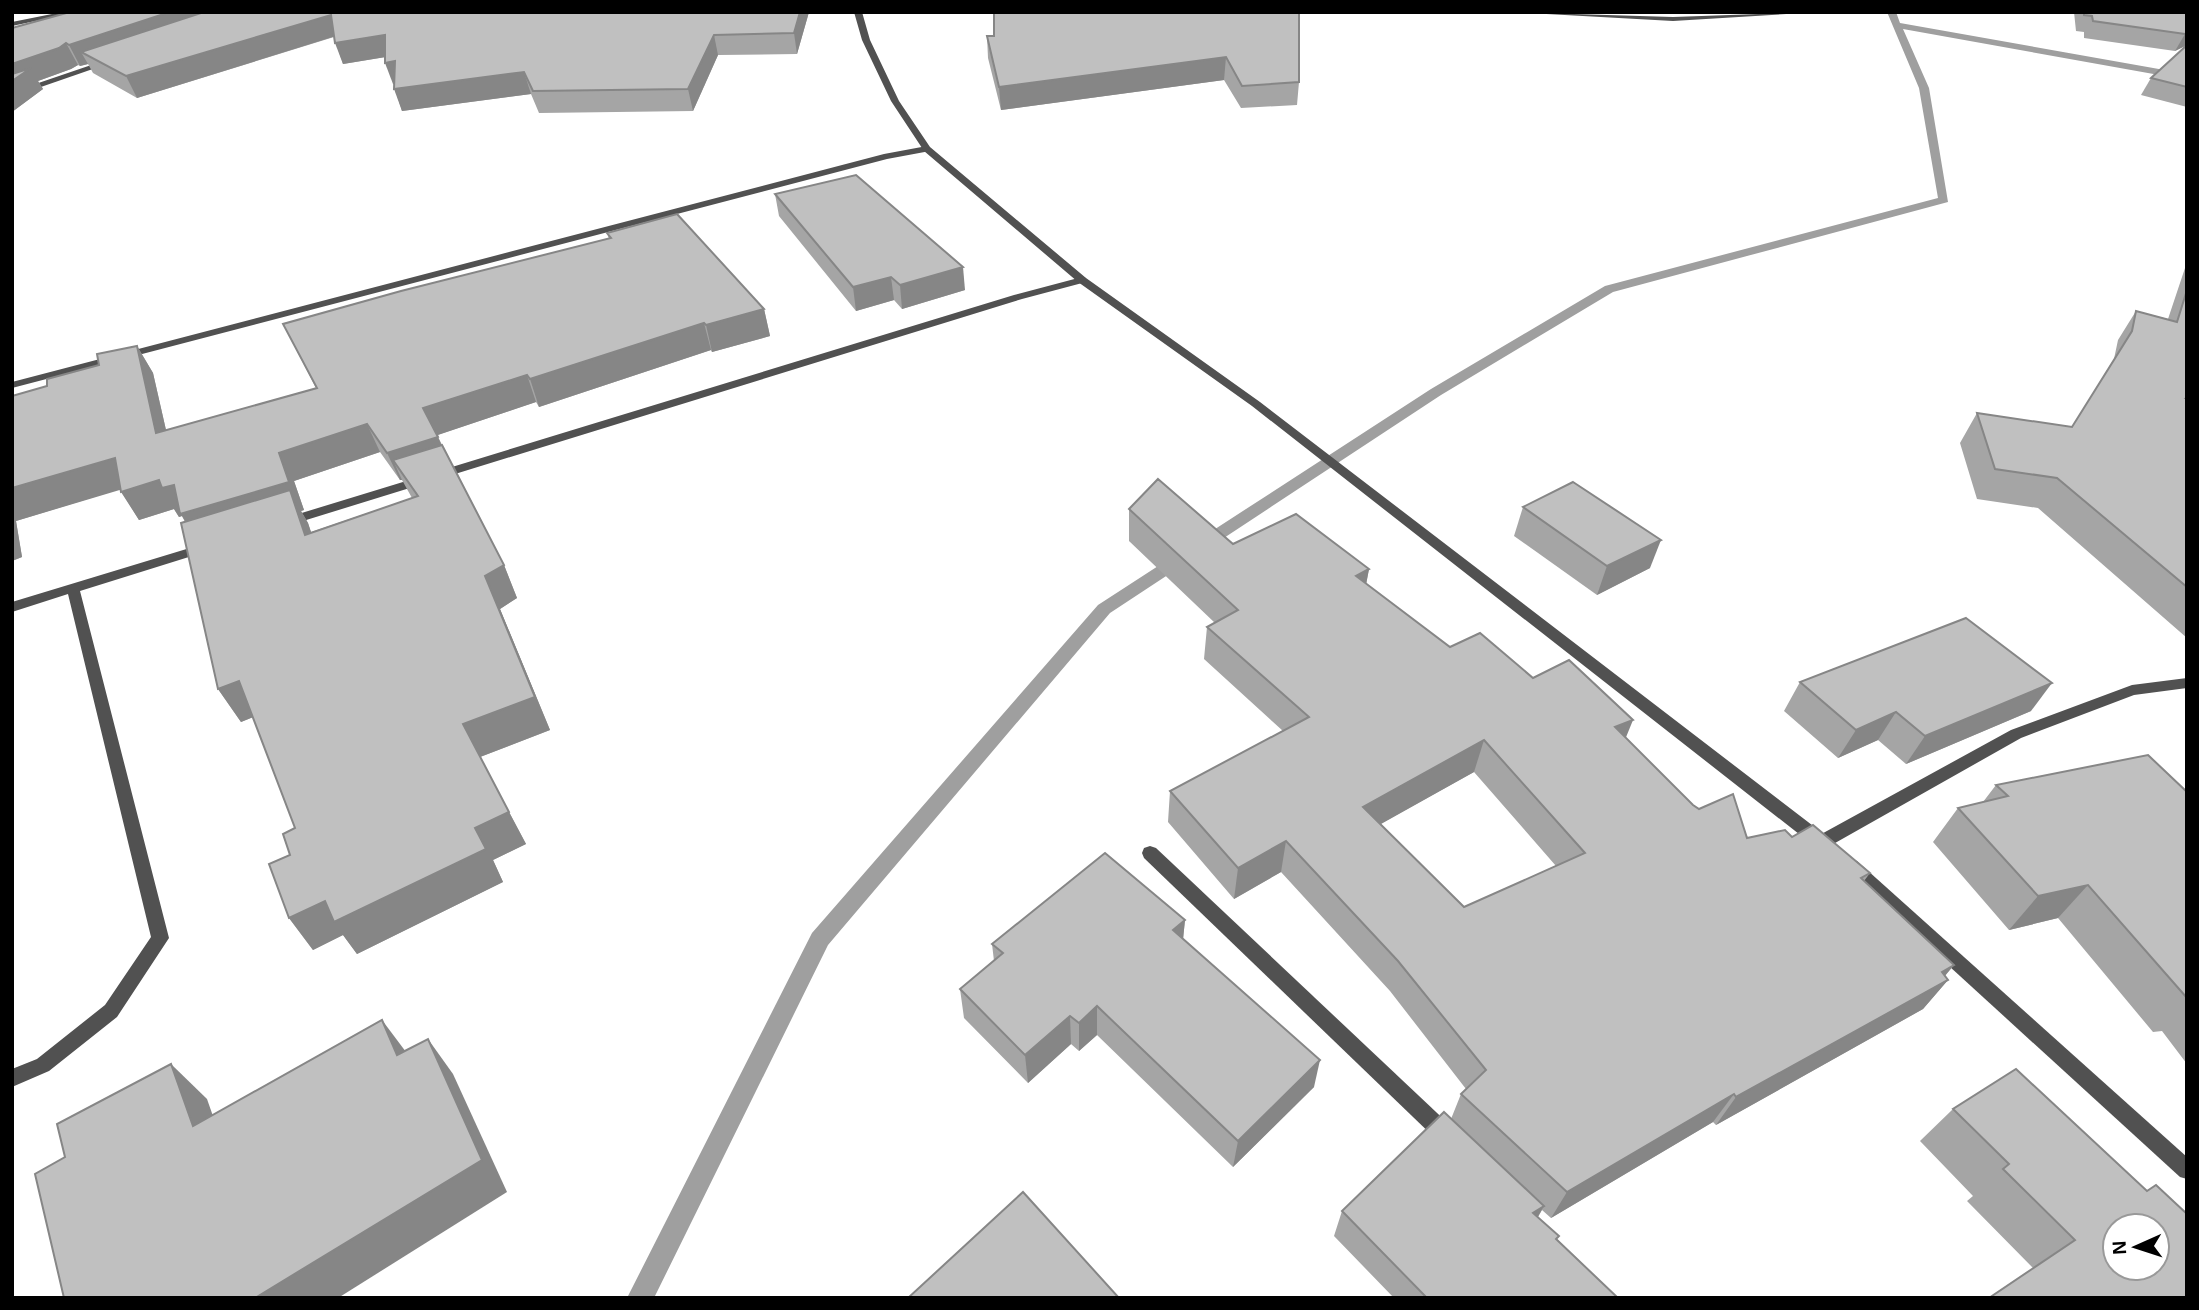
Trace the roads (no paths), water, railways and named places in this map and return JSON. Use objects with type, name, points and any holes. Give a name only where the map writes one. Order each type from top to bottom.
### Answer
[{"type":"street","points":[[12,24],[75,12]]},
{"type":"street","points":[[858,12],[866,40],[895,101],[927,149],[1082,280],[1256,404],[1832,851],[2187,1170]]},
{"type":"street","points":[[1511,12],[1673,19],[1816,12]]},
{"type":"street","points":[[12,95],[118,58]]},
{"type":"street","points":[[12,385],[887,156],[927,149]]},
{"type":"street","points":[[274,526],[992,305],[1082,280]]},
{"type":"street","points":[[12,607],[220,542]]},
{"type":"street","points":[[12,1078],[43,1065],[111,1011],[160,938],[73,588]]},
{"type":"street","points":[[1832,851],[2016,734],[2132,690],[2187,684]]},
{"type":"street","points":[[1150,853],[1458,1147]]},
{"type":"waterway","points":[[640,1298],[820,939],[1104,609],[1436,392],[1609,289],[1944,200],[1924,88],[1891,12]]},
{"type":"waterway","points":[[1897,25],[2187,77]]}]
